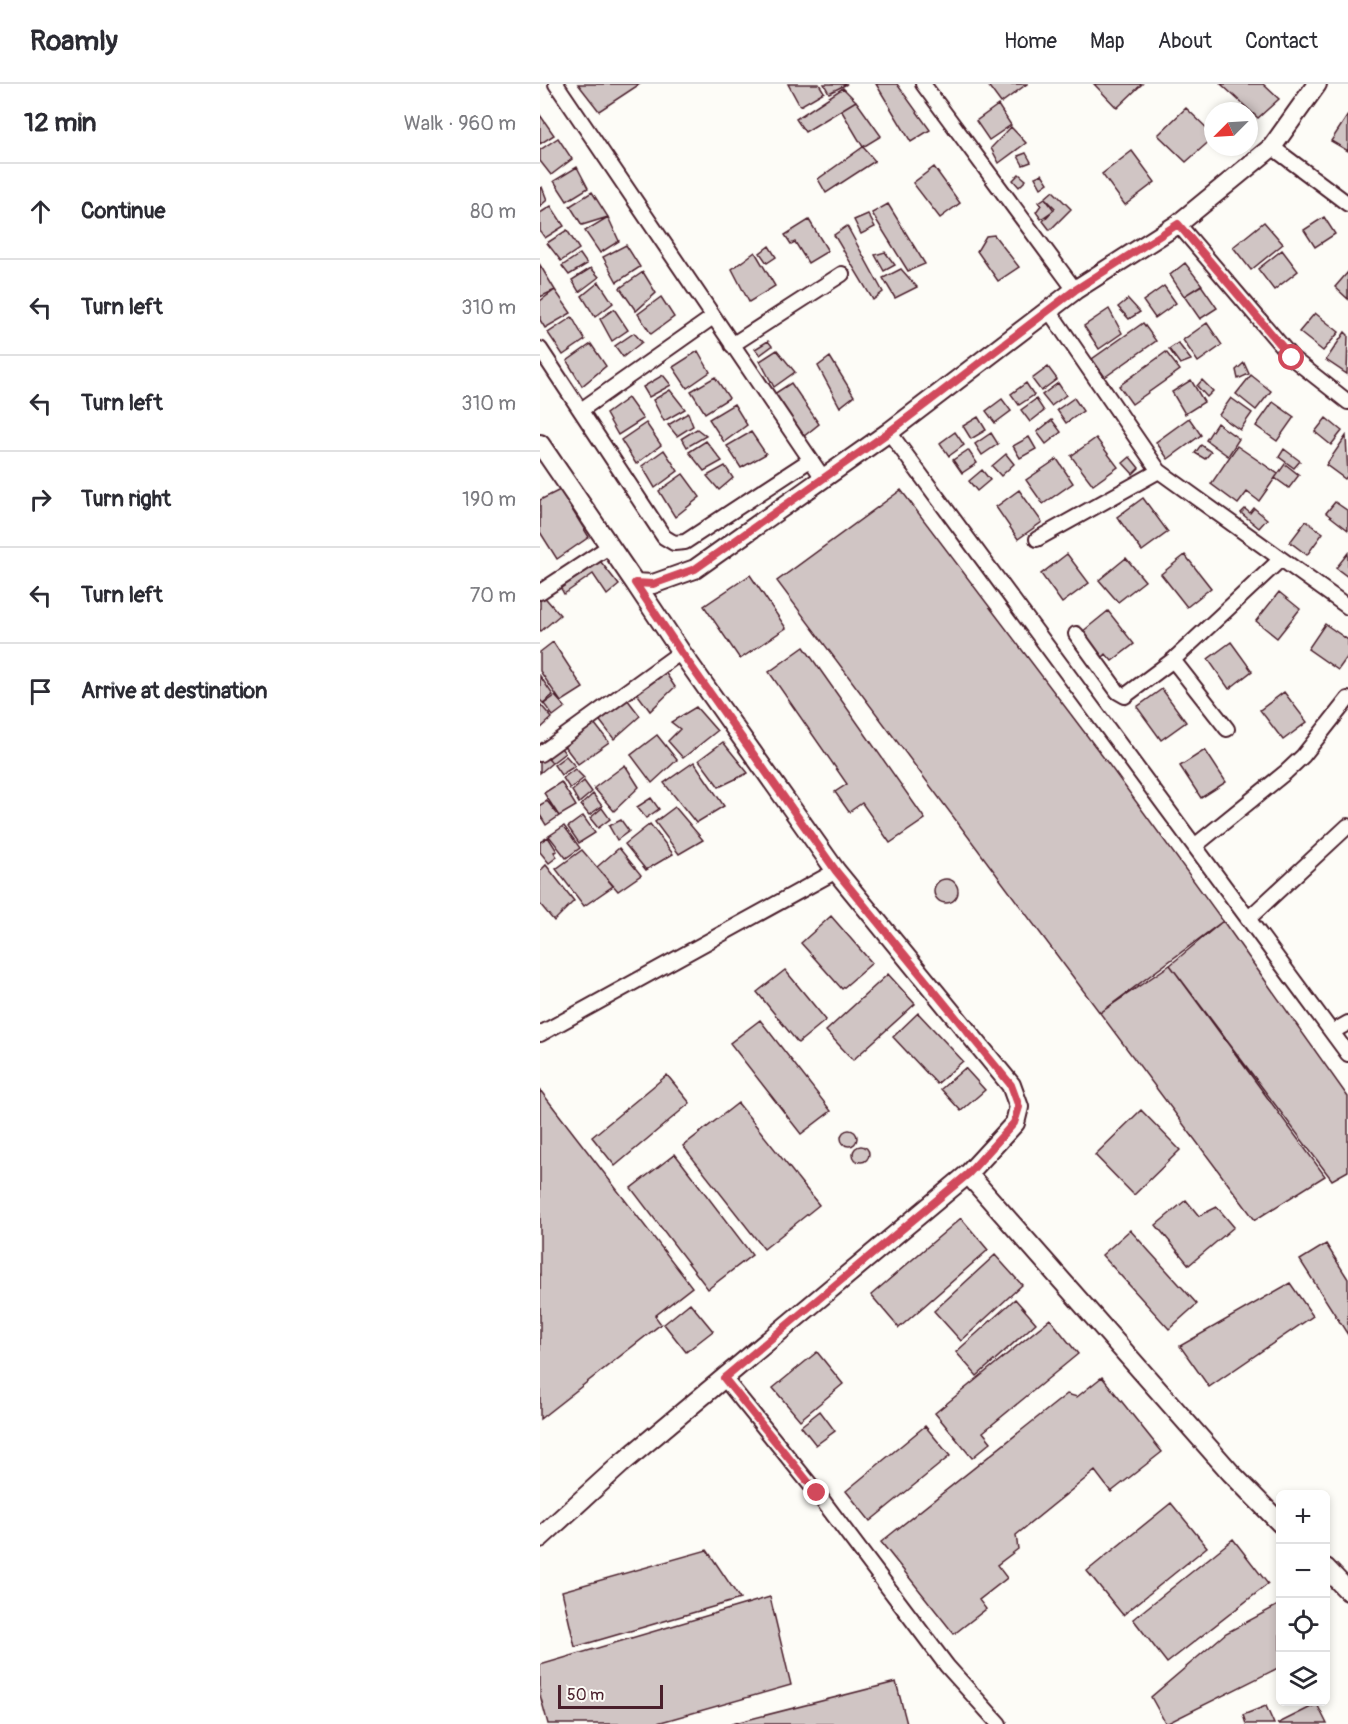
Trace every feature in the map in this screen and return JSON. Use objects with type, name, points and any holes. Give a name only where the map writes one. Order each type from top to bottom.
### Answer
[{"type":"street","points":[[556,84],[823,478]]},
{"type":"street","points":[[635,583],[653,584],[695,569],[889,432],[1050,312],[1075,290],[1178,224],[1272,147],[1317,84]]},
{"type":"street","points":[[927,85],[1075,290]]},
{"type":"street","points":[[1272,147],[1348,204]]},
{"type":"street","points":[[1178,224],[1292,358],[1348,402]]},
{"type":"street","points":[[732,345],[842,274]]},
{"type":"street","points":[[1050,312],[1159,471],[1348,607]]},
{"type":"street","points":[[581,410],[713,317]]},
{"type":"street","points":[[540,350],[664,537],[674,543],[685,542],[810,460]]},
{"type":"street","points":[[889,432],[1348,1053]]},
{"type":"street","points":[[540,444],[681,652],[836,871],[1011,1085],[1019,1107],[1014,1123],[968,1174],[621,1464],[540,1538]]},
{"type":"street","points":[[1037,539],[1159,471]]},
{"type":"street","points":[[540,592],[610,546]]},
{"type":"street","points":[[1076,634],[1118,692],[1125,696],[1173,660],[1281,559]]},
{"type":"street","points":[[540,754],[681,652]]},
{"type":"street","points":[[1173,660],[1227,729]]},
{"type":"street","points":[[1196,845],[1303,756],[1348,699]]},
{"type":"street","points":[[1249,918],[1348,826]]},
{"type":"street","points":[[540,1034],[836,871]]},
{"type":"street","points":[[1332,1032],[1348,1023]]},
{"type":"street","points":[[968,1174],[1232,1473],[1276,1518]]},
{"type":"street","points":[[724,1378],[817,1493],[947,1666],[999,1724]]},
{"type":"street","points":[[1330,1572],[1348,1591]]},
{"type":"building","points":[[578,84],[640,84],[599,111]]},
{"type":"building","points":[[788,84],[819,84],[824,92],[800,106]]},
{"type":"building","points":[[824,84],[847,84],[829,93]]},
{"type":"building","points":[[876,84],[897,84],[930,130],[911,142]]},
{"type":"building","points":[[987,84],[1027,84],[1001,103]]},
{"type":"building","points":[[1094,84],[1142,84],[1117,108]]},
{"type":"building","points":[[1221,84],[1263,84],[1279,99],[1258,118],[1258,102],[1241,102]]},
{"type":"building","points":[[843,88],[856,101],[805,132],[796,119]]},
{"type":"building","points":[[856,101],[881,136],[863,147],[841,110]]},
{"type":"building","points":[[998,105],[1011,125],[989,140],[976,121]]},
{"type":"building","points":[[1186,108],[1204,125],[1204,146],[1186,162],[1158,135]]},
{"type":"building","points":[[540,115],[554,135],[540,144]]},
{"type":"building","points":[[1348,115],[1348,151],[1331,141]]},
{"type":"building","points":[[1011,127],[1026,143],[999,163],[991,148]]},
{"type":"building","points":[[558,138],[572,159],[551,175],[540,161],[540,150]]},
{"type":"building","points":[[863,147],[875,161],[826,193],[818,179]]},
{"type":"building","points":[[1132,151],[1155,182],[1125,205],[1102,174]]},
{"type":"building","points":[[1026,153],[1031,162],[1023,165],[1018,156]]},
{"type":"building","points":[[577,167],[588,188],[567,201],[554,181]]},
{"type":"building","points":[[934,167],[960,203],[940,218],[913,183]]},
{"type":"building","points":[[1019,174],[1026,180],[1019,187],[1013,180]]},
{"type":"building","points":[[1042,174],[1048,183],[1041,188],[1035,177]]},
{"type":"building","points":[[542,187],[547,200],[540,206],[540,188]]},
{"type":"building","points":[[1053,191],[1071,209],[1050,230],[1043,221],[1055,208],[1045,198]]},
{"type":"building","points":[[592,192],[608,217],[582,225],[570,206]]},
{"type":"building","points":[[1045,198],[1054,210],[1041,219],[1036,212],[1041,205],[1039,202]]},
{"type":"building","points":[[888,204],[925,264],[908,271],[872,213]]},
{"type":"building","points":[[551,206],[564,226],[545,238],[540,231],[540,213]]},
{"type":"building","points":[[868,214],[875,227],[861,234],[854,220]]},
{"type":"building","points":[[608,217],[619,241],[600,253],[585,231]]},
{"type":"building","points":[[1324,217],[1335,234],[1315,247],[1304,230]]},
{"type":"building","points":[[809,220],[828,251],[808,263],[795,242],[791,244],[785,235]]},
{"type":"building","points":[[1264,222],[1283,244],[1251,270],[1233,247]]},
{"type":"building","points":[[847,226],[883,292],[873,300],[834,235]]},
{"type":"building","points":[[567,230],[579,249],[561,261],[547,243]]},
{"type":"building","points":[[994,235],[1019,267],[998,281],[977,251],[986,236]]},
{"type":"building","points":[[626,245],[640,267],[617,282],[603,257]]},
{"type":"building","points":[[769,246],[776,257],[767,263],[760,253]]},
{"type":"building","points":[[1282,250],[1298,271],[1274,290],[1258,269]]},
{"type":"building","points":[[755,252],[775,286],[749,302],[732,269]]},
{"type":"building","points":[[885,252],[895,265],[884,271],[875,255]]},
{"type":"building","points":[[580,254],[587,264],[569,275],[562,266]]},
{"type":"building","points":[[1185,263],[1202,285],[1184,296],[1170,275]]},
{"type":"building","points":[[540,265],[555,290],[540,297]]},
{"type":"building","points":[[591,268],[599,277],[579,292],[572,280]]},
{"type":"building","points":[[901,269],[917,287],[895,298],[883,278]]},
{"type":"building","points":[[643,272],[656,293],[636,311],[620,288]]},
{"type":"building","points":[[1348,272],[1348,299],[1335,287]]},
{"type":"building","points":[[599,282],[613,303],[595,317],[582,296]]},
{"type":"building","points":[[1201,285],[1217,308],[1200,319],[1184,296]]},
{"type":"building","points":[[1164,286],[1176,303],[1155,318],[1143,301]]},
{"type":"building","points":[[555,290],[571,313],[545,328],[540,320],[540,301]]},
{"type":"building","points":[[661,297],[674,317],[651,334],[638,314]]},
{"type":"building","points":[[1128,299],[1140,312],[1129,319],[1118,307]]},
{"type":"building","points":[[614,309],[628,330],[612,341],[600,319]]},
{"type":"building","points":[[1109,309],[1122,333],[1099,349],[1084,326]]},
{"type":"building","points":[[1315,313],[1339,332],[1323,351],[1299,332]]},
{"type":"building","points":[[572,317],[585,340],[563,355],[548,333]]},
{"type":"building","points":[[1143,323],[1156,341],[1105,377],[1092,359]]},
{"type":"building","points":[[1207,323],[1222,345],[1198,362],[1183,340]]},
{"type":"building","points":[[1345,332],[1348,335],[1347,374],[1326,360]]},
{"type":"building","points":[[634,333],[642,342],[623,357],[615,346]]},
{"type":"building","points":[[768,341],[772,346],[760,355],[755,349]]},
{"type":"building","points":[[1178,343],[1191,360],[1180,364],[1169,349]]},
{"type":"building","points":[[591,344],[606,366],[582,386],[567,361]]},
{"type":"building","points":[[777,350],[795,372],[774,387],[760,361]]},
{"type":"building","points":[[698,351],[710,372],[687,388],[673,367]]},
{"type":"building","points":[[1166,352],[1180,370],[1132,404],[1119,386]]},
{"type":"building","points":[[830,357],[854,396],[840,407],[818,366]]},
{"type":"building","points":[[1244,363],[1249,374],[1238,379],[1236,370]]},
{"type":"building","points":[[1048,367],[1057,379],[1041,391],[1032,379]]},
{"type":"building","points":[[663,375],[671,385],[649,397],[643,387]]},
{"type":"building","points":[[1251,375],[1271,391],[1256,410],[1236,394]]},
{"type":"building","points":[[715,377],[729,398],[705,413],[691,391]]},
{"type":"building","points":[[1191,380],[1204,402],[1185,414],[1172,392]]},
{"type":"building","points":[[1202,380],[1213,391],[1207,397],[1197,386]]},
{"type":"building","points":[[791,383],[819,424],[803,437],[774,394]]},
{"type":"building","points":[[1026,383],[1034,395],[1019,405],[1011,394]]},
{"type":"building","points":[[1058,383],[1066,395],[1051,406],[1042,395]]},
{"type":"building","points":[[670,390],[685,409],[664,421],[653,400]]},
{"type":"building","points":[[628,398],[643,419],[618,435],[606,414]]},
{"type":"building","points":[[1074,398],[1083,411],[1066,423],[1057,410]]},
{"type":"building","points":[[1231,398],[1252,413],[1240,430],[1219,415]]},
{"type":"building","points":[[1002,399],[1011,411],[995,423],[986,411]]},
{"type":"building","points":[[1036,399],[1044,411],[1030,422],[1021,410]]},
{"type":"building","points":[[1273,402],[1294,417],[1277,441],[1256,426]]},
{"type":"building","points":[[734,404],[747,425],[724,442],[709,419]]},
{"type":"building","points":[[688,413],[693,426],[677,436],[668,425]]},
{"type":"building","points":[[978,417],[986,430],[971,439],[963,426]]},
{"type":"building","points":[[1189,418],[1201,435],[1168,459],[1156,442]]},
{"type":"building","points":[[1326,418],[1342,431],[1331,445],[1315,432]]},
{"type":"building","points":[[1052,420],[1061,432],[1046,444],[1037,432]]},
{"type":"building","points":[[646,423],[661,445],[636,464],[621,440]]},
{"type":"building","points":[[1217,423],[1239,439],[1228,456],[1206,440]]},
{"type":"building","points":[[697,429],[706,436],[687,447],[682,438]]},
{"type":"building","points":[[751,432],[766,454],[741,468],[727,446]]},
{"type":"building","points":[[955,432],[964,445],[949,456],[940,443]]},
{"type":"building","points":[[991,433],[998,444],[982,455],[975,444]]},
{"type":"building","points":[[1346,436],[1348,475],[1345,479],[1326,465]]},
{"type":"building","points":[[1029,437],[1036,449],[1020,458],[1013,446]]},
{"type":"building","points":[[1096,438],[1118,467],[1093,485],[1071,456]]},
{"type":"building","points":[[706,441],[722,461],[704,471],[689,452]]},
{"type":"building","points":[[1201,445],[1211,452],[1205,459],[1195,453]]},
{"type":"building","points":[[1237,446],[1278,474],[1259,501],[1247,492],[1238,504],[1211,484]]},
{"type":"building","points":[[1284,449],[1300,461],[1294,468],[1279,457]]},
{"type":"building","points":[[664,450],[678,471],[655,488],[642,466]]},
{"type":"building","points":[[968,450],[977,463],[962,473],[953,460]]},
{"type":"building","points":[[1006,454],[1014,464],[1001,476],[992,466]]},
{"type":"building","points":[[1130,457],[1139,468],[1133,474],[1123,463]]},
{"type":"building","points":[[1057,459],[1073,483],[1043,504],[1026,480]]},
{"type":"building","points":[[1285,464],[1299,475],[1289,488],[1275,478]]},
{"type":"building","points":[[725,466],[733,478],[719,490],[707,476]]},
{"type":"building","points":[[982,470],[990,480],[977,491],[969,481]]},
{"type":"building","points":[[683,474],[700,497],[675,517],[659,491]]},
{"type":"building","points":[[560,490],[589,537],[557,559],[540,532],[540,500]]},
{"type":"building","points":[[901,490],[1113,770],[1223,921],[1100,1013],[777,581]]},
{"type":"building","points":[[1019,490],[1042,522],[1018,539],[996,507]]},
{"type":"building","points":[[1143,498],[1168,532],[1142,551],[1117,517]]},
{"type":"building","points":[[1335,502],[1348,511],[1348,530],[1326,513]]},
{"type":"building","points":[[1254,508],[1267,519],[1259,528],[1241,513],[1245,509],[1250,513]]},
{"type":"building","points":[[1306,521],[1323,533],[1307,555],[1290,542]]},
{"type":"building","points":[[1348,553],[1348,577],[1336,568]]},
{"type":"building","points":[[1067,554],[1089,583],[1062,603],[1041,574]]},
{"type":"building","points":[[1185,555],[1211,588],[1187,607],[1161,574]]},
{"type":"building","points":[[597,557],[619,585],[607,595],[593,574],[564,594],[558,583]]},
{"type":"building","points":[[1126,558],[1145,581],[1118,602],[1099,580]]},
{"type":"building","points":[[750,575],[786,628],[740,659],[704,606]]},
{"type":"building","points":[[1279,592],[1300,609],[1277,638],[1256,621]]},
{"type":"building","points":[[540,594],[560,615],[540,632]]},
{"type":"building","points":[[1108,611],[1134,644],[1112,661],[1106,654],[1102,658],[1082,632]]},
{"type":"building","points":[[1325,624],[1348,640],[1348,656],[1338,670],[1308,649]]},
{"type":"building","points":[[553,642],[583,688],[561,702],[540,671],[540,652]]},
{"type":"building","points":[[1231,642],[1252,671],[1229,689],[1208,659]]},
{"type":"building","points":[[804,647],[925,819],[890,843],[862,803],[849,812],[835,792],[847,784],[769,672]]},
{"type":"building","points":[[663,669],[675,687],[650,711],[635,691]]},
{"type":"building","points":[[540,676],[553,695],[543,703],[540,700]]},
{"type":"building","points":[[1162,689],[1186,722],[1161,740],[1137,707]]},
{"type":"building","points":[[1284,692],[1307,722],[1283,740],[1260,710]]},
{"type":"building","points":[[624,695],[640,716],[614,739],[597,717]]},
{"type":"building","points":[[555,696],[565,707],[553,716],[544,704]]},
{"type":"building","points":[[540,704],[552,718],[540,729]]},
{"type":"building","points":[[696,707],[717,731],[683,758],[668,741],[680,729],[671,722]]},
{"type":"building","points":[[591,719],[609,742],[578,764],[562,743]]},
{"type":"building","points":[[657,735],[677,760],[652,783],[631,755]]},
{"type":"building","points":[[723,742],[748,773],[719,787],[699,760]]},
{"type":"building","points":[[558,744],[565,753],[552,763],[545,753]]},
{"type":"building","points":[[1205,750],[1226,782],[1201,798],[1180,766]]},
{"type":"building","points":[[543,754],[552,763],[540,773],[540,757]]},
{"type":"building","points":[[566,756],[575,766],[561,775],[554,765]]},
{"type":"building","points":[[694,762],[724,806],[696,823],[664,783]]},
{"type":"building","points":[[625,765],[639,787],[614,811],[594,788]]},
{"type":"building","points":[[575,769],[584,778],[570,789],[563,778]]},
{"type":"building","points":[[584,781],[592,792],[579,803],[572,791]]},
{"type":"building","points":[[561,782],[576,806],[559,816],[544,793]]},
{"type":"building","points":[[593,794],[602,806],[589,815],[581,805]]},
{"type":"building","points":[[651,798],[659,809],[646,818],[637,807]]},
{"type":"building","points":[[547,801],[559,816],[546,825],[540,815],[540,805]]},
{"type":"building","points":[[675,807],[703,840],[679,854],[655,822]]},
{"type":"building","points":[[602,808],[610,819],[598,828],[590,818]]},
{"type":"building","points":[[583,816],[595,833],[579,843],[568,827]]},
{"type":"building","points":[[621,820],[629,831],[617,840],[609,826]]},
{"type":"building","points":[[650,824],[673,854],[646,870],[625,844]]},
{"type":"building","points":[[564,826],[580,848],[566,858],[549,836]]},
{"type":"building","points":[[548,837],[557,851],[554,852],[557,857],[549,863],[540,852],[540,842]]},
{"type":"building","points":[[619,848],[641,875],[618,891],[597,867]]},
{"type":"building","points":[[582,850],[613,886],[584,906],[556,869]]},
{"type":"building","points":[[546,865],[574,901],[554,921],[540,904],[540,871]]},
{"type":"building","points":[[946,879],[954,883],[958,891],[954,899],[946,903],[938,899],[934,891],[938,883]]},
{"type":"building","points":[[831,916],[872,963],[842,989],[801,943]]},
{"type":"building","points":[[1223,921],[1348,1097],[1348,1171],[1332,1180],[1170,965]]},
{"type":"building","points":[[1170,965],[1325,1176],[1255,1220],[1100,1013]]},
{"type":"building","points":[[785,970],[826,1020],[798,1043],[757,992]]},
{"type":"building","points":[[888,974],[915,1004],[853,1060],[826,1031]]},
{"type":"building","points":[[918,1013],[963,1061],[937,1084],[893,1037]]},
{"type":"building","points":[[760,1020],[831,1111],[801,1134],[730,1043]]},
{"type":"building","points":[[965,1068],[985,1090],[961,1111],[941,1089]]},
{"type":"building","points":[[667,1075],[690,1103],[615,1166],[592,1137]]},
{"type":"building","points":[[540,1090],[692,1287],[655,1316],[661,1324],[540,1419]]},
{"type":"building","points":[[738,1103],[819,1205],[764,1249],[683,1146]]},
{"type":"building","points":[[1141,1110],[1180,1150],[1134,1195],[1095,1155]]},
{"type":"building","points":[[846,1130],[852,1130],[857,1138],[855,1144],[846,1146],[841,1141],[841,1135]]},
{"type":"building","points":[[861,1146],[869,1154],[861,1162],[853,1154]]},
{"type":"building","points":[[675,1154],[752,1255],[708,1289],[631,1188]]},
{"type":"building","points":[[1186,1200],[1199,1216],[1217,1207],[1234,1227],[1189,1265],[1156,1225]]},
{"type":"building","points":[[961,1218],[988,1250],[899,1328],[871,1295]]},
{"type":"building","points":[[1130,1230],[1197,1304],[1169,1329],[1102,1255]]},
{"type":"building","points":[[1326,1244],[1348,1279],[1348,1335],[1300,1260]]},
{"type":"building","points":[[995,1255],[1022,1285],[961,1341],[934,1311]]},
{"type":"building","points":[[1290,1283],[1313,1316],[1209,1387],[1180,1346]]},
{"type":"building","points":[[1015,1299],[1036,1323],[977,1376],[956,1352]]},
{"type":"building","points":[[690,1303],[713,1331],[686,1352],[664,1324]]},
{"type":"building","points":[[1050,1319],[1078,1354],[983,1432],[991,1442],[972,1458],[935,1413]]},
{"type":"building","points":[[817,1352],[843,1384],[800,1420],[773,1388]]},
{"type":"building","points":[[1102,1377],[1162,1452],[1111,1492],[1095,1471],[1016,1535],[1018,1549],[997,1565],[1007,1578],[979,1600],[986,1609],[954,1634],[881,1542],[1067,1394],[1077,1397]]},
{"type":"building","points":[[820,1411],[835,1431],[816,1445],[801,1426]]},
{"type":"building","points":[[925,1426],[950,1456],[870,1521],[846,1491]]},
{"type":"building","points":[[1171,1503],[1207,1547],[1123,1615],[1087,1571]]},
{"type":"building","points":[[1233,1539],[1268,1584],[1167,1663],[1133,1619]]},
{"type":"building","points":[[707,1550],[740,1599],[575,1647],[562,1591]]},
{"type":"building","points":[[770,1597],[791,1685],[654,1724],[548,1724],[540,1695],[540,1665]]},
{"type":"building","points":[[1276,1606],[1276,1669],[1166,1724],[1151,1697],[1226,1633]]},
{"type":"building","points":[[896,1682],[907,1724],[731,1724]]},
{"type":"building","points":[[1266,1706],[1274,1724],[1246,1724],[1243,1715]]},
{"type":"building","points":[[1313,1706],[1318,1706],[1327,1724],[1277,1724]]},
{"type":"route","points":[[817,1493],[724,1378],[968,1174],[1014,1123],[1019,1107],[1011,1085],[836,871],[635,583],[653,584],[695,569],[889,432],[1050,312],[1075,290],[1178,224],[1292,358]]}]
